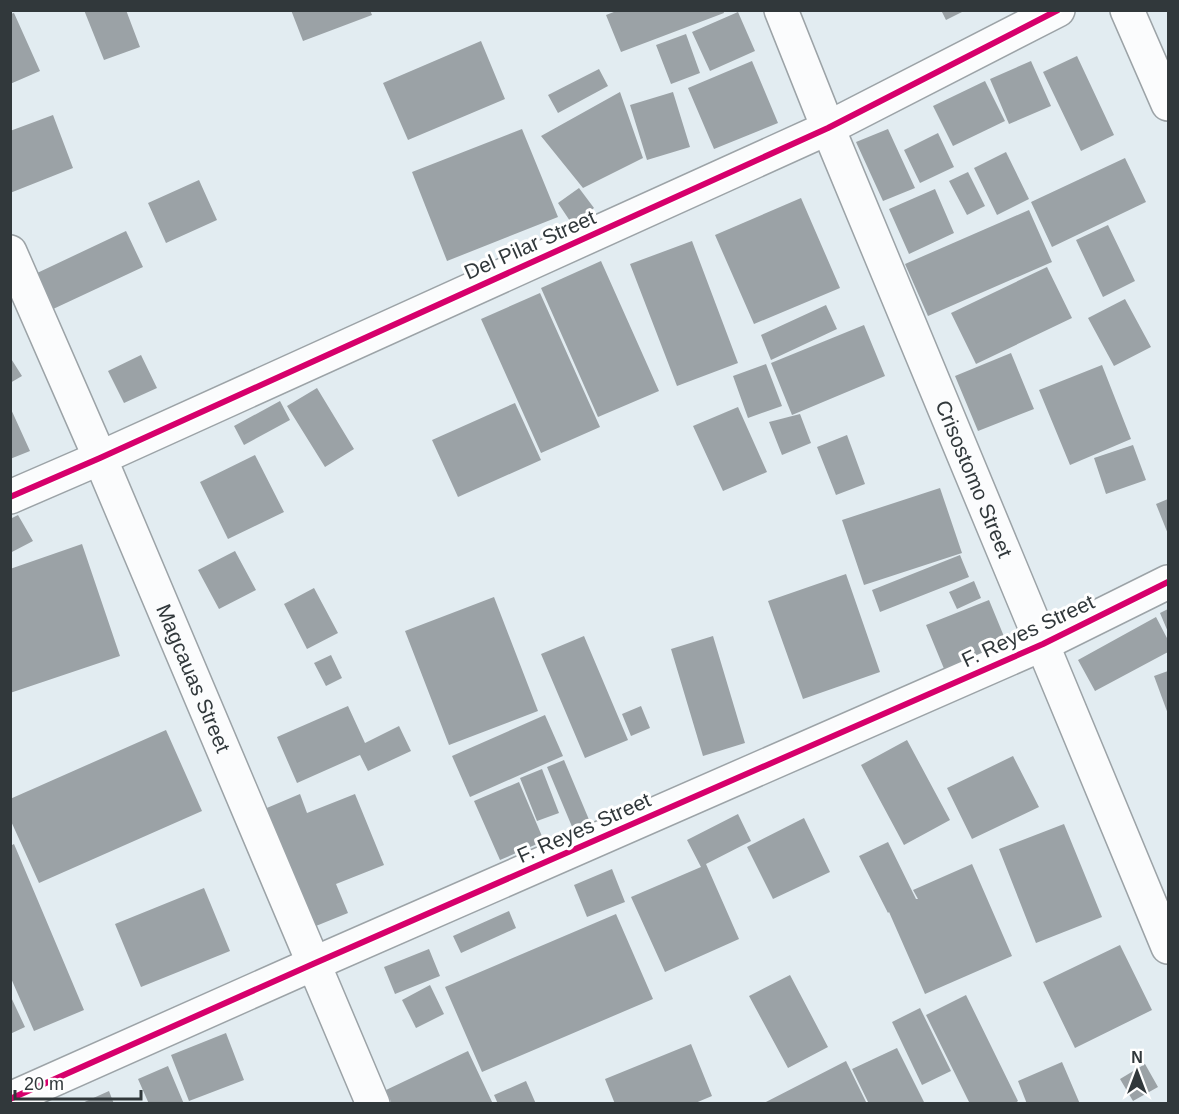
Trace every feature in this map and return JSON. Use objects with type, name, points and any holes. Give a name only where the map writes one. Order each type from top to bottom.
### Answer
[{"type":"street","name":"Crisostomo Street","points":[[781,10],[1168,947]]},
{"type":"street","name":"Del Pilar Street","points":[[10,497],[828,128],[1058,10]]},
{"type":"street","points":[[1126,10],[1168,104]]},
{"type":"street","name":"Magcauas Street","points":[[10,252],[100,458],[373,1104]]},
{"type":"street","name":"F. Reyes Street","points":[[10,1100],[313,964],[1043,645],[1168,582]]},
{"type":"building","points":[[84,10],[126,10],[140,47],[104,60]]},
{"type":"building","points":[[291,10],[370,10],[372,15],[303,41]]},
{"type":"building","points":[[619,10],[723,10],[724,13],[621,52],[606,15]]},
{"type":"building","points":[[941,10],[966,10],[946,20]]},
{"type":"building","points":[[738,12],[755,51],[710,71],[692,32]]},
{"type":"building","points":[[14,13],[40,71],[10,84],[10,14]]},
{"type":"building","points":[[686,34],[700,73],[671,84],[656,45]]},
{"type":"building","points":[[481,41],[505,99],[408,140],[383,83]]},
{"type":"building","points":[[1077,56],[1114,135],[1081,151],[1043,72]]},
{"type":"building","points":[[752,61],[778,123],[714,149],[688,88]]},
{"type":"building","points":[[1031,61],[1051,106],[1009,124],[990,79]]},
{"type":"building","points":[[599,69],[608,86],[558,113],[548,95]]},
{"type":"building","points":[[985,81],[1005,121],[953,146],[933,106]]},
{"type":"building","points":[[620,92],[643,158],[583,188],[541,136]]},
{"type":"building","points":[[673,92],[690,147],[647,160],[630,105]]},
{"type":"building","points":[[53,115],[73,168],[10,193],[10,131]]},
{"type":"building","points":[[522,129],[558,217],[447,261],[412,172]]},
{"type":"building","points":[[888,129],[915,188],[883,201],[856,142]]},
{"type":"building","points":[[938,133],[954,167],[920,183],[904,150]]},
{"type":"building","points":[[1006,152],[1029,199],[997,215],[974,168]]},
{"type":"building","points":[[1125,158],[1146,202],[1052,247],[1031,202]]},
{"type":"building","points":[[968,172],[985,206],[967,215],[949,181]]},
{"type":"building","points":[[199,180],[217,220],[166,243],[148,203]]},
{"type":"building","points":[[579,188],[594,208],[572,224],[558,203]]},
{"type":"building","points":[[935,189],[954,233],[909,254],[889,209]]},
{"type":"building","points":[[801,198],[840,288],[754,324],[715,235]]},
{"type":"building","points":[[1029,210],[1052,262],[928,316],[905,264]]},
{"type":"building","points":[[1108,225],[1135,281],[1103,297],[1076,240]]},
{"type":"building","points":[[126,231],[143,267],[51,310],[35,274]]},
{"type":"building","points":[[692,241],[738,363],[677,386],[630,264]]},
{"type":"building","points":[[601,261],[659,391],[598,417],[541,288]]},
{"type":"building","points":[[1047,267],[1072,318],[976,364],[951,313]]},
{"type":"building","points":[[540,293],[600,427],[541,453],[481,319]]},
{"type":"building","points":[[1125,299],[1151,347],[1114,366],[1088,318]]},
{"type":"building","points":[[826,305],[837,329],[771,360],[761,335]]},
{"type":"building","points":[[864,325],[885,376],[792,415],[771,363]]},
{"type":"building","points":[[1011,353],[1034,409],[978,431],[955,376]]},
{"type":"building","points":[[141,355],[157,388],[124,403],[108,371]]},
{"type":"building","points":[[10,357],[22,376],[10,383]]},
{"type":"building","points":[[766,364],[782,406],[748,418],[733,376]]},
{"type":"building","points":[[1102,365],[1131,439],[1070,465],[1039,390]]},
{"type":"building","points":[[317,388],[354,449],[325,467],[287,406]]},
{"type":"building","points":[[280,401],[290,420],[244,445],[234,426]]},
{"type":"building","points":[[515,403],[541,460],[458,497],[432,440]]},
{"type":"building","points":[[10,407],[30,451],[10,459]]},
{"type":"building","points":[[738,407],[767,472],[723,491],[693,426]]},
{"type":"building","points":[[800,414],[811,443],[782,455],[769,422]]},
{"type":"building","points":[[847,435],[865,484],[836,495],[817,447]]},
{"type":"building","points":[[1133,445],[1146,480],[1106,494],[1094,458]]},
{"type":"building","points":[[255,455],[284,512],[228,539],[200,482]]},
{"type":"building","points":[[940,488],[962,553],[864,585],[842,520]]},
{"type":"building","points":[[1168,499],[1168,534],[1156,504]]},
{"type":"building","points":[[18,515],[33,541],[10,553],[10,519]]},
{"type":"building","points":[[82,544],[120,656],[10,693],[10,569]]},
{"type":"building","points":[[235,551],[256,590],[219,609],[198,570]]},
{"type":"building","points":[[960,555],[969,577],[880,612],[872,590]]},
{"type":"building","points":[[846,574],[880,672],[803,699],[768,601]]},
{"type":"building","points":[[974,581],[981,598],[957,609],[949,592]]},
{"type":"building","points":[[314,588],[338,633],[307,649],[284,604]]},
{"type":"building","points":[[494,597],[538,711],[449,745],[405,631]]},
{"type":"building","points":[[989,600],[1010,651],[947,676],[926,625]]},
{"type":"building","points":[[1168,609],[1168,632],[1160,613]]},
{"type":"building","points":[[1156,617],[1168,640],[1168,652],[1095,691],[1078,660]]},
{"type":"building","points":[[584,636],[628,740],[585,758],[541,654]]},
{"type":"building","points":[[713,636],[745,743],[703,756],[671,649]]},
{"type":"building","points":[[331,655],[342,678],[326,686],[314,663]]},
{"type":"building","points":[[1168,671],[1168,714],[1154,676]]},
{"type":"building","points":[[348,706],[365,743],[399,726],[411,751],[368,771],[360,755],[297,783],[277,737]]},
{"type":"building","points":[[641,706],[650,728],[631,736],[622,714]]},
{"type":"building","points":[[545,715],[563,756],[470,797],[452,756]]},
{"type":"building","points":[[166,730],[202,811],[39,883],[10,819],[10,799]]},
{"type":"building","points":[[907,740],[950,820],[904,845],[861,765]]},
{"type":"building","points":[[1013,756],[1039,807],[972,839],[947,788]]},
{"type":"building","points":[[564,760],[590,822],[573,829],[547,767]]},
{"type":"building","points":[[542,769],[559,813],[537,821],[520,778]]},
{"type":"building","points":[[519,782],[544,841],[500,860],[474,801]]},
{"type":"building","points":[[300,794],[307,813],[355,794],[384,865],[336,884],[348,913],[311,928],[262,810]]},
{"type":"building","points":[[738,814],[751,841],[706,864],[739,939],[665,972],[631,897],[701,867],[687,840]]},
{"type":"building","points":[[804,818],[830,872],[773,899],[747,847]]},
{"type":"building","points":[[1064,824],[1102,917],[1036,943],[999,849]]},
{"type":"building","points":[[888,842],[916,899],[918,899],[913,890],[972,864],[1012,956],[925,994],[889,912],[859,856]]},
{"type":"building","points":[[14,844],[84,1010],[34,1031],[10,976],[10,846]]},
{"type":"building","points":[[612,869],[625,902],[587,917],[574,885]]},
{"type":"building","points":[[204,888],[230,951],[141,987],[115,924]]},
{"type":"building","points":[[509,911],[516,928],[461,953],[453,936]]},
{"type":"building","points":[[616,914],[653,999],[482,1072],[445,987]]},
{"type":"building","points":[[1120,945],[1152,1010],[1075,1048],[1043,982]]},
{"type":"building","points":[[429,949],[440,976],[395,994],[384,967]]},
{"type":"building","points":[[790,975],[828,1047],[788,1068],[749,996]]},
{"type":"building","points":[[430,985],[444,1014],[416,1028],[402,1000]]},
{"type":"building","points":[[10,995],[25,1027],[10,1034]]},
{"type":"building","points":[[966,995],[1018,1101],[1014,1104],[970,1104],[926,1015]]},
{"type":"building","points":[[920,1008],[951,1071],[922,1085],[892,1022]]},
{"type":"building","points":[[226,1033],[244,1080],[189,1101],[171,1055]]},
{"type":"building","points":[[691,1044],[712,1096],[693,1104],[615,1104],[605,1079]]},
{"type":"building","points":[[897,1048],[925,1104],[869,1104],[852,1069]]},
{"type":"building","points":[[468,1051],[493,1104],[392,1104],[386,1090]]},
{"type":"building","points":[[846,1061],[867,1104],[762,1104]]},
{"type":"building","points":[[1062,1062],[1080,1104],[1027,1104],[1018,1081]]},
{"type":"building","points":[[1145,1064],[1158,1087],[1133,1101],[1120,1079]]},
{"type":"building","points":[[168,1066],[184,1104],[149,1104],[138,1079]]},
{"type":"building","points":[[526,1081],[536,1104],[498,1104],[494,1095]]},
{"type":"building","points":[[109,1091],[114,1104],[80,1104]]},
{"type":"cycle path","points":[[10,497],[828,128],[1058,10]]},
{"type":"cycle path","points":[[10,1099],[1043,644],[1168,582]]}]
